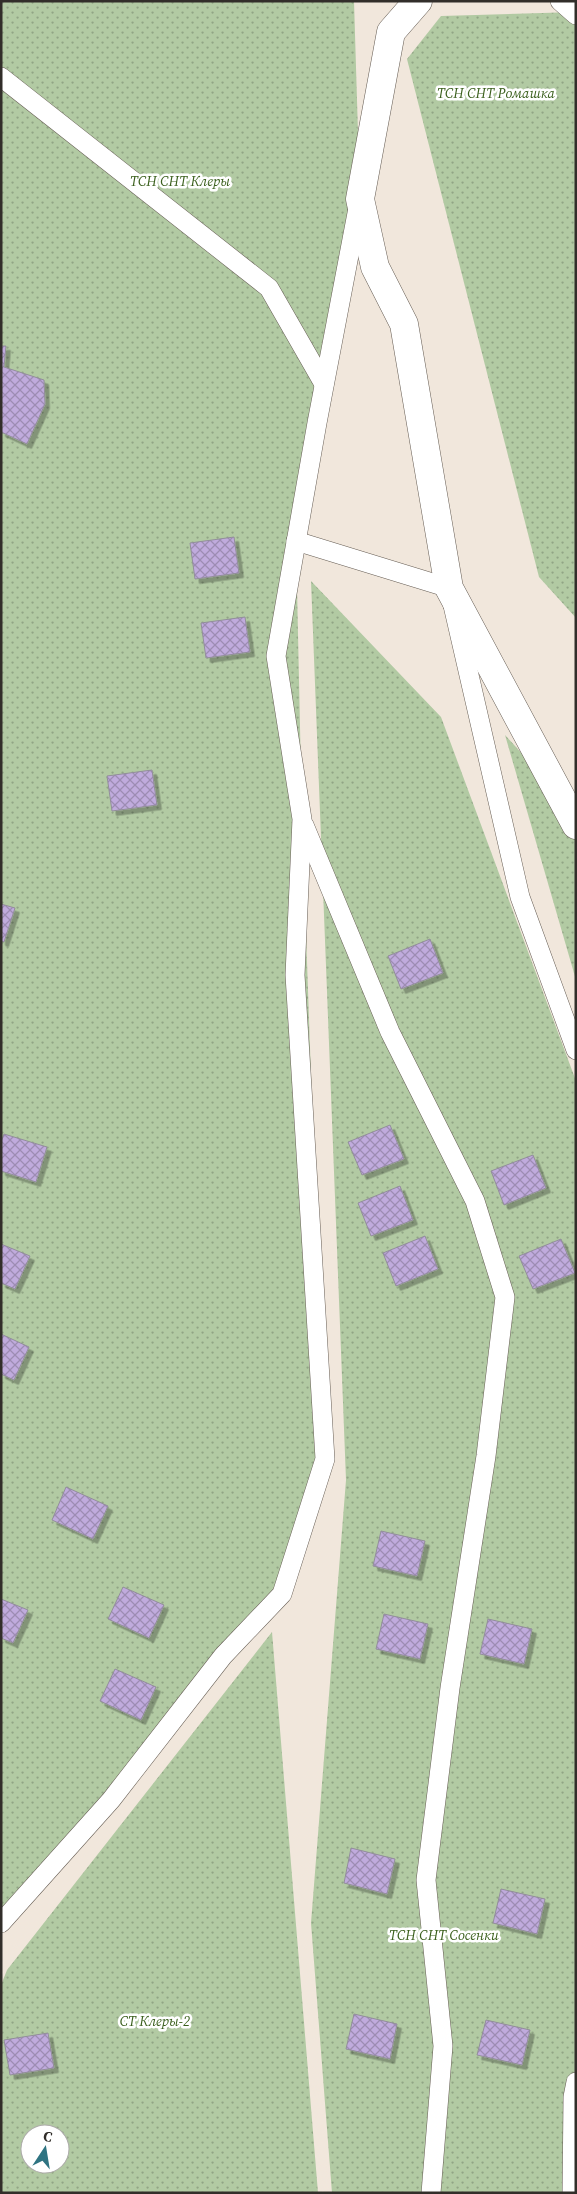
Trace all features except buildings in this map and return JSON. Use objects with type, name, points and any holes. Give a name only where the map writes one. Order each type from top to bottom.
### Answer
[{"type":"street","points":[[418,1],[391,32],[360,199],[376,267],[404,324],[449,588],[576,826]]},
{"type":"lane","points":[[560,1],[576,15]]},
{"type":"lane","points":[[1,77],[269,288],[324,384]]},
{"type":"lane","points":[[1,1923],[111,1800],[223,1656],[282,1594],[325,1459],[295,975],[302,819],[276,656],[324,384],[360,199]]},
{"type":"lane","points":[[296,541],[449,588],[520,897],[576,1050]]},
{"type":"lane","points":[[302,819],[390,1032],[475,1201],[505,1297],[486,1456],[450,1688],[426,1880],[444,2046],[431,2193]]},
{"type":"lane","points":[[572,2193],[573,2097],[576,2082]]},
{"type":"green space","name":"ТСН СНТ Клеры","points":[[1,1],[354,1],[360,199],[296,541],[302,819],[324,1447],[282,1594],[1,1921]]},
{"type":"green space","name":"ТСН СНТ Ромашка","points":[[576,12],[576,618],[539,577],[407,59],[441,16]]},
{"type":"green space","name":"ТСН СНТ Сосенки","points":[[311,581],[441,717],[576,1081],[576,2193],[332,2193],[311,1923],[346,1480]]},
{"type":"green space","points":[[505,735],[576,813],[576,980]]},
{"type":"green space","name":"СТ Клеры-2","points":[[272,1632],[318,2193],[1,2193],[1,1985],[7,1970]]}]
